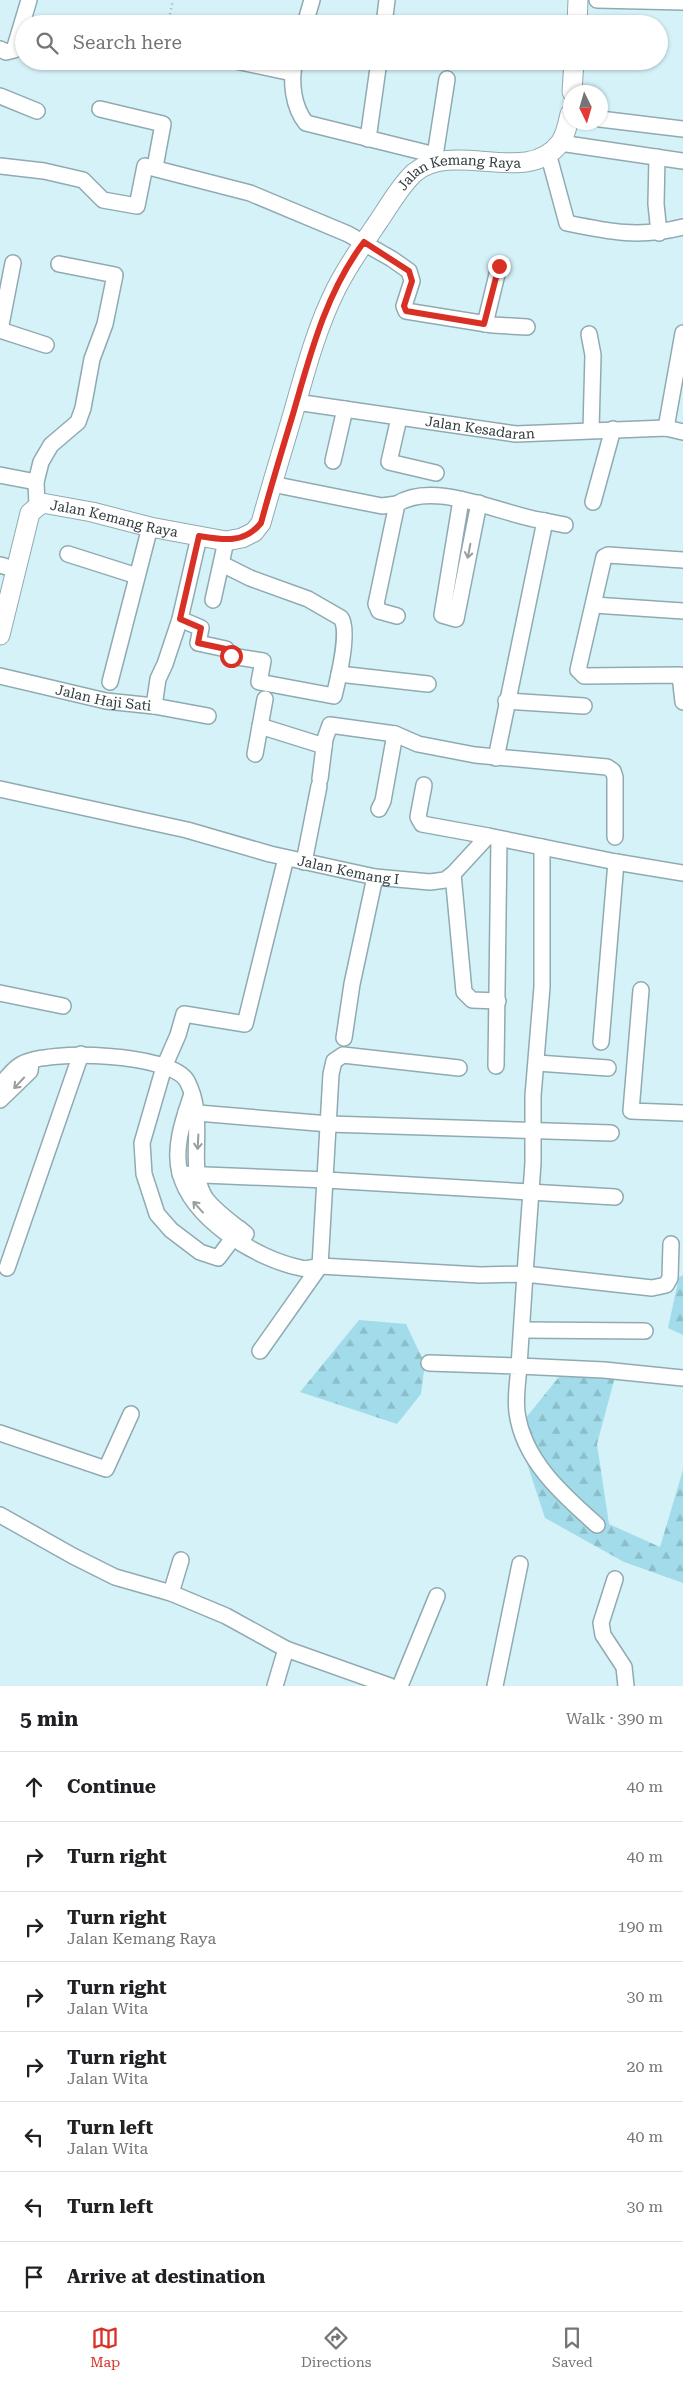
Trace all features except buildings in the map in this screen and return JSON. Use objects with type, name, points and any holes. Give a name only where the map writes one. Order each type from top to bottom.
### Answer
[{"type":"street","points":[[24,15],[29,0]]},
{"type":"street","points":[[308,15],[312,0]]},
{"type":"street","points":[[385,15],[387,0]]},
{"type":"street","points":[[577,15],[578,0]]},
{"type":"street","points":[[597,0],[683,2]]},
{"type":"street","points":[[0,49],[6,52],[14,50],[15,47]]},
{"type":"street","points":[[294,70],[297,108],[306,123],[435,158],[447,80]]},
{"type":"street","points":[[368,139],[378,70]]},
{"type":"street","points":[[572,85],[573,70]]},
{"type":"street","points":[[0,96],[38,111]]},
{"type":"street","points":[[100,109],[163,124],[155,167]]},
{"type":"street","points":[[608,120],[683,129]]},
{"type":"street","points":[[563,129],[554,148],[567,223],[608,231],[659,233],[683,227]]},
{"type":"street","points":[[554,148],[683,161]]},
{"type":"street","name":"Jalan Kemang Raya","points":[[0,636],[8,568],[30,513],[37,506],[50,503],[150,527],[226,540],[242,538],[254,532],[261,523],[296,402],[323,320],[336,289],[394,197],[414,173],[435,158],[509,164],[528,162],[554,148]]},
{"type":"street","points":[[657,157],[656,204],[659,233]]},
{"type":"street","points":[[0,166],[44,171],[83,180],[103,200],[137,206],[145,166],[155,167],[250,193],[326,223],[364,242],[392,259],[411,274],[412,281],[404,306],[406,311],[484,324],[527,327]]},
{"type":"street","points":[[13,264],[0,330],[46,344]]},
{"type":"street","points":[[37,506],[36,482],[41,462],[52,445],[78,422],[83,408],[92,359],[105,324],[115,275],[58,264]]},
{"type":"street","points":[[484,324],[499,266]]},
{"type":"street","points":[[666,428],[683,333]]},
{"type":"street","points":[[590,334],[593,355],[591,430]]},
{"type":"street","name":"Jalan Kesadaran","points":[[296,402],[516,434],[666,428],[683,432]]},
{"type":"street","points":[[333,460],[345,409]]},
{"type":"street","points":[[399,418],[389,462],[436,473]]},
{"type":"street","points":[[593,502],[613,429]]},
{"type":"street","points":[[0,475],[36,482]]},
{"type":"street","points":[[272,484],[382,506],[398,504],[406,498],[416,496],[461,500],[526,519],[565,525]]},
{"type":"street","points":[[461,500],[442,615],[456,618],[479,504]]},
{"type":"street","points":[[397,616],[379,611],[376,604],[398,504]]},
{"type":"street","points":[[496,758],[506,701],[545,521]]},
{"type":"street","points":[[110,682],[150,527]]},
{"type":"street","points":[[154,706],[158,679],[180,619],[199,536]]},
{"type":"street","points":[[213,600],[226,540]]},
{"type":"street","points":[[68,554],[137,576]]},
{"type":"street","points":[[683,560],[606,556],[578,666],[580,674],[584,676],[682,675],[683,702]]},
{"type":"street","points":[[180,619],[201,628],[198,643],[226,649],[231,656],[263,661],[259,682],[334,696],[340,674],[345,626],[341,618],[308,599],[250,578],[222,564]]},
{"type":"street","points":[[594,605],[683,611]]},
{"type":"street","points":[[340,674],[428,684]]},
{"type":"street","name":"Jalan Haji Sati","points":[[0,676],[106,701],[154,706],[208,716]]},
{"type":"street","points":[[255,754],[265,699]]},
{"type":"street","points":[[506,701],[584,706]]},
{"type":"street","points":[[304,862],[320,782],[324,746],[330,725],[395,734],[432,747],[496,758],[608,767],[613,771],[615,777],[615,837]]},
{"type":"street","points":[[260,726],[324,746]]},
{"type":"street","points":[[379,809],[383,801],[395,734]]},
{"type":"street","points":[[424,785],[418,817],[422,824],[616,862],[683,873]]},
{"type":"street","name":"Jalan Kemang I","points":[[0,789],[187,830],[286,858],[375,877],[430,882],[445,880],[493,837]]},
{"type":"street","points":[[493,837],[498,1001],[496,1066]]},
{"type":"street","points":[[542,847],[542,988],[536,1063],[517,1412],[523,1433],[534,1456],[551,1483],[598,1525]]},
{"type":"street","points":[[236,1234],[218,1258],[200,1252],[171,1230],[158,1214],[144,1174],[142,1143],[164,1067],[175,1043],[184,1014],[245,1024],[286,858]]},
{"type":"street","points":[[601,1042],[616,862]]},
{"type":"street","points":[[452,874],[464,992],[472,1000],[498,1001]]},
{"type":"street","points":[[344,1038],[352,984],[375,877]]},
{"type":"street","points":[[641,990],[631,1111],[683,1113]]},
{"type":"street","points":[[0,993],[63,1006]]},
{"type":"street","points":[[7,1268],[81,1054]]},
{"type":"street","points":[[0,1085],[22,1063],[51,1056],[81,1054],[133,1060],[174,1070],[186,1079],[192,1094],[196,1174],[206,1198],[236,1234]]},
{"type":"street","points":[[260,1351],[320,1266],[331,1074],[334,1061],[343,1054],[459,1068]]},
{"type":"street","points":[[0,1100],[30,1071],[31,1062]]},
{"type":"street","points":[[536,1063],[608,1068]]},
{"type":"street","points":[[192,1112],[328,1124],[611,1133]]},
{"type":"street","points":[[192,1112],[178,1152],[180,1174],[193,1201],[202,1212],[266,1255],[303,1269],[320,1266],[480,1275],[526,1274],[652,1288],[666,1285],[670,1278],[671,1244]]},
{"type":"street","points":[[180,1174],[326,1180],[530,1194],[615,1197]]},
{"type":"street","points":[[522,1330],[645,1331]]},
{"type":"street","points":[[429,1363],[604,1370],[683,1378]]},
{"type":"street","points":[[0,1434],[106,1469],[131,1414]]},
{"type":"street","points":[[0,1515],[115,1577],[171,1593],[226,1616],[286,1650],[390,1686]]},
{"type":"street","points":[[171,1593],[181,1560]]},
{"type":"street","points":[[495,1686],[520,1564]]},
{"type":"street","points":[[615,1579],[601,1622],[603,1636],[624,1667],[626,1686]]},
{"type":"street","points":[[400,1686],[437,1596]]},
{"type":"street","points":[[275,1686],[286,1650]]},
{"type":"path","points":[[170,15],[173,0]]},
{"type":"green space","points":[[683,1275],[683,1335],[668,1328],[679,1277]]},
{"type":"green space","points":[[359,1320],[406,1324],[425,1364],[421,1394],[397,1424],[300,1392]]},
{"type":"green space","points":[[567,1367],[615,1377],[597,1444],[609,1524],[660,1547],[683,1470],[683,1583],[624,1562],[545,1518],[516,1430]]},
{"type":"route","points":[[231,656],[226,649],[198,643],[201,628],[180,619],[199,536],[226,540],[242,538],[254,532],[261,523],[310,355],[336,289],[358,250],[364,242],[409,271],[412,281],[404,306],[406,311],[484,324],[499,266]]}]
